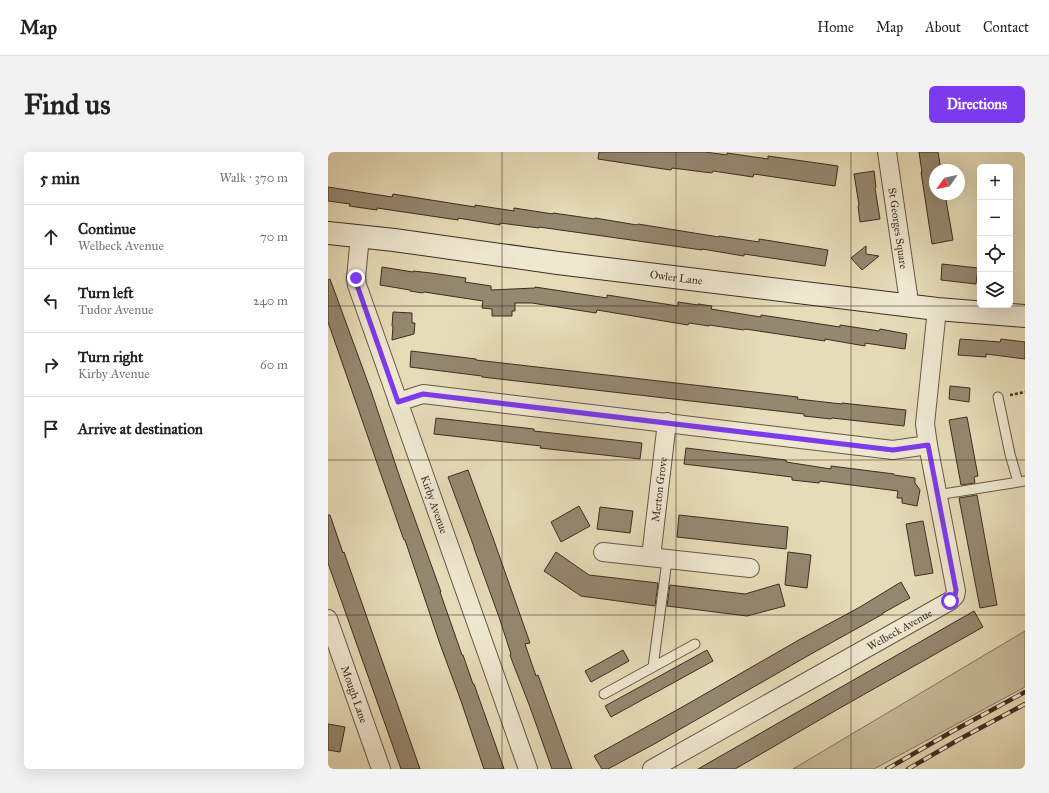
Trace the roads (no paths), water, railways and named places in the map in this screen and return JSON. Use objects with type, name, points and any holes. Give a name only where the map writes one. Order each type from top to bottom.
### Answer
[{"type":"street","name":"St Georges Square","points":[[887,152],[908,295],[907,304]]},
{"type":"street","name":"Owler Lane","points":[[328,233],[558,263],[938,308],[1025,316]]},
{"type":"street","name":"Kirby Avenue","points":[[360,236],[356,278],[357,285],[528,769]]},
{"type":"street","name":"Welbeck Avenue","points":[[652,769],[950,601],[955,596],[956,590],[925,424],[938,308]]},
{"type":"street","points":[[398,402],[423,394],[893,450],[928,445]]},
{"type":"street","name":"Merton Grove","points":[[659,558],[666,422]]},
{"type":"street","points":[[603,552],[750,568]]},
{"type":"street","name":"Mough Lane","points":[[328,619],[376,768]]},
{"type":"lane","points":[[938,495],[1022,481],[1010,454],[998,397]]},
{"type":"lane","points":[[653,667],[665,576],[659,558]]},
{"type":"lane","points":[[604,694],[695,644]]},
{"type":"railway","points":[[887,769],[1025,692]]},
{"type":"railway","points":[[908,769],[1025,704]]}]
